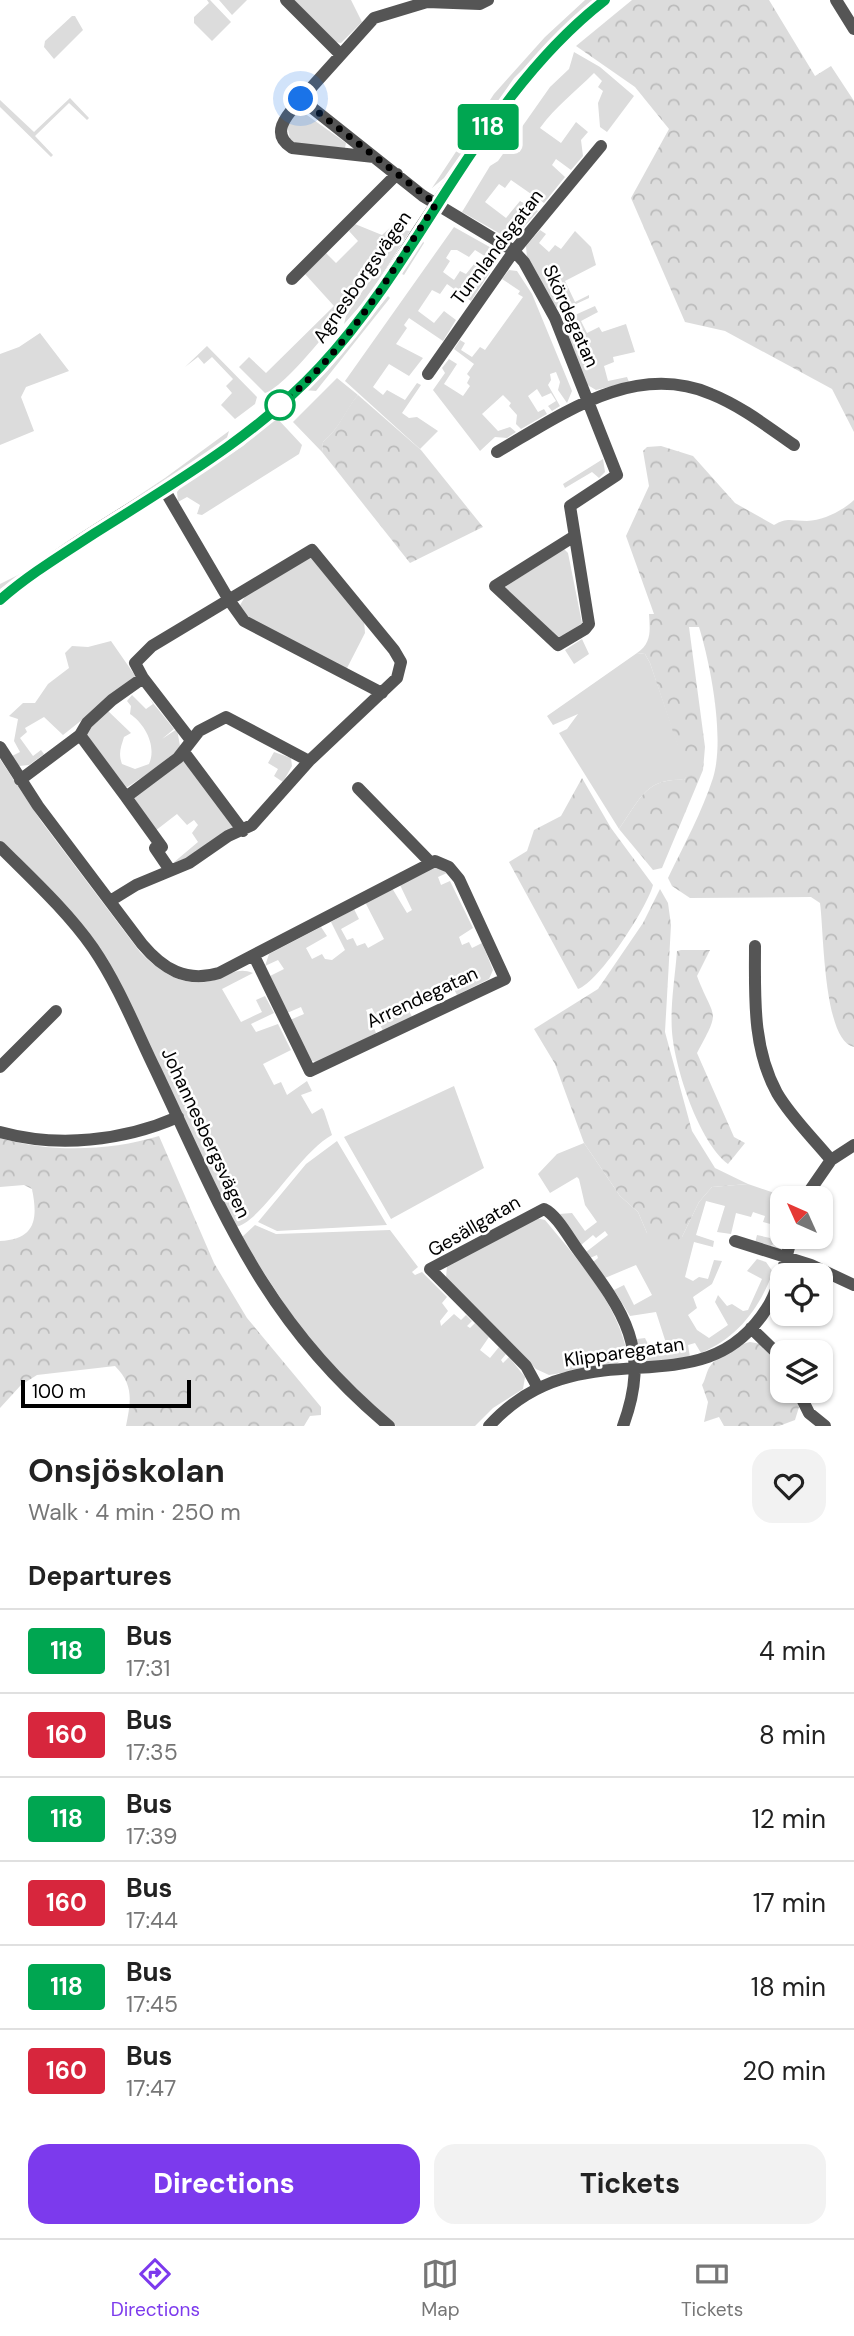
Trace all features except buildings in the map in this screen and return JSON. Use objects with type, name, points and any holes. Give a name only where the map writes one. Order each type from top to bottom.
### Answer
[{"type":"street","points":[[286,0],[340,54]]},
{"type":"street","points":[[375,157],[292,148],[282,138],[282,123],[374,18],[415,2],[449,1],[480,5],[488,0]]},
{"type":"street","name":"Agnesborgsvägen","points":[[0,600],[74,547],[242,437],[319,369],[351,330],[524,78],[605,0]]},
{"type":"street","points":[[836,0],[854,29]]},
{"type":"street","name":"Skördegatan","points":[[301,99],[436,204],[514,251],[543,294],[617,475],[570,506],[573,537]]},
{"type":"street","name":"Tunnlandsgatan","points":[[428,374],[514,251],[601,146]]},
{"type":"street","points":[[292,279],[397,174]]},
{"type":"street","points":[[497,452],[587,401],[642,385],[688,386],[729,402],[794,445]]},
{"type":"street","points":[[164,489],[229,600],[250,626],[382,693]]},
{"type":"street","points":[[573,537],[589,624],[558,645],[495,586],[573,537]]},
{"type":"street","points":[[110,901],[136,885],[189,863],[228,836],[243,831],[261,816],[309,761],[397,678],[401,662],[312,550],[169,635],[137,659],[136,666],[143,678],[190,739]]},
{"type":"street","points":[[20,780],[80,735],[82,728],[111,700],[143,678]]},
{"type":"street","points":[[126,797],[184,752],[190,739],[213,722],[226,717],[309,761]]},
{"type":"street","points":[[80,735],[126,797],[170,870]]},
{"type":"street","points":[[0,747],[20,780],[153,958],[173,972],[207,977],[254,956],[430,862],[358,788]]},
{"type":"street","points":[[184,752],[243,831]]},
{"type":"street","name":"Johannesbergsvägen","points":[[0,847],[60,908],[92,948],[114,984],[228,1226],[265,1290],[324,1364],[389,1426]]},
{"type":"street","name":"Arrendegatan","points":[[254,956],[310,1071],[505,979],[454,872],[442,863],[430,862]]},
{"type":"street","points":[[755,946],[754,1010],[764,1061],[778,1094],[831,1160]]},
{"type":"street","points":[[0,1067],[56,1011]]},
{"type":"street","points":[[0,1132],[51,1139],[99,1138],[135,1133],[178,1117]]},
{"type":"street","points":[[813,1186],[831,1160],[854,1145]]},
{"type":"street","name":"Gesällgatan","points":[[538,1388],[526,1366],[430,1269],[544,1209],[619,1307],[630,1330],[635,1370]]},
{"type":"street","points":[[735,1241],[786,1257],[854,1285]]},
{"type":"street","name":"Klipparegatan","points":[[489,1426],[511,1405],[538,1388],[584,1373],[696,1362],[726,1349],[751,1328],[772,1298],[788,1250]]},
{"type":"street","points":[[751,1328],[770,1346]]},
{"type":"street","points":[[623,1426],[633,1395],[635,1370]]},
{"type":"street","points":[[804,1403],[809,1413],[825,1426]]},
{"type":"green space","points":[[207,0],[231,22],[212,41],[194,23],[194,17],[209,3]]},
{"type":"green space","points":[[219,0],[247,0],[232,15]]},
{"type":"green space","points":[[294,0],[351,0],[362,22],[341,43],[335,42]]},
{"type":"green space","points":[[585,0],[593,0],[514,78],[444,178],[432,188],[494,94],[545,37]]},
{"type":"green space","points":[[632,0],[769,0],[815,76],[831,66],[854,101],[854,432],[832,389],[725,331],[685,322],[631,198],[669,129],[635,87],[576,46]]},
{"type":"green space","points":[[75,16],[83,30],[54,59],[44,47],[45,41]]},
{"type":"green space","points":[[574,52],[600,67],[634,96],[607,132],[600,127],[598,103],[603,91],[598,87],[602,81],[594,73],[553,113],[540,128],[561,143],[576,122],[588,132],[581,140],[583,156],[571,170],[556,159],[552,165],[565,177],[544,203],[511,180],[505,188],[499,184],[485,202],[506,218],[520,201],[538,211],[516,236],[506,237],[462,212],[490,166],[498,161],[550,87],[569,69]]},
{"type":"green space","points":[[70,98],[89,118],[87,120],[69,103],[35,136],[53,155],[51,157],[0,107],[0,100],[34,132]]},
{"type":"green space","points":[[304,113],[346,143],[345,148],[297,144],[290,139],[287,125],[296,114]]},
{"type":"green space","points":[[355,224],[382,235],[393,225],[395,228],[375,265],[337,319],[296,368],[265,393],[239,367],[249,357],[266,373],[334,306],[305,274],[326,253],[336,263],[358,241],[349,231]]},
{"type":"green space","points":[[454,227],[495,250],[496,263],[475,250],[469,257],[457,250],[451,250],[446,258],[450,261],[443,272],[454,280],[460,271],[466,274],[475,263],[490,272],[471,301],[447,284],[440,294],[432,290],[418,311],[434,323],[444,311],[456,320],[443,341],[409,318],[404,325],[407,328],[396,344],[423,358],[409,376],[389,364],[373,387],[383,395],[387,390],[405,400],[417,383],[421,385],[402,413],[409,418],[417,417],[438,431],[420,449],[345,381]]},
{"type":"green space","points":[[403,230],[410,231],[368,297],[344,324],[346,316]]},
{"type":"green space","points":[[540,230],[546,234],[539,243],[549,252],[555,245],[561,249],[575,231],[591,247],[596,265],[565,281],[575,302],[589,295],[589,298],[563,310],[555,307],[527,258],[526,246]]},
{"type":"green space","points":[[421,238],[424,243],[404,275],[402,274],[411,251]]},
{"type":"green space","points":[[509,270],[517,271],[532,294],[572,391],[567,403],[558,390],[560,382],[556,372],[550,374],[548,385],[560,406],[552,411],[548,406],[556,401],[551,393],[542,397],[537,389],[528,396],[538,412],[544,409],[547,414],[521,429],[516,424],[517,415],[509,406],[511,403],[503,395],[482,414],[498,431],[510,427],[516,432],[507,438],[495,437],[480,451],[433,390],[445,373],[442,368],[449,359],[457,364],[444,384],[463,396],[470,386],[467,383],[470,377],[467,374],[474,364],[454,349],[460,340],[465,343],[461,350],[472,357],[480,347],[485,350],[523,297],[518,294],[520,291],[502,279]]},
{"type":"green space","points":[[388,296],[390,298],[316,391],[304,390],[328,370]]},
{"type":"green space","points":[[595,306],[598,312],[581,321],[587,333],[599,327],[602,332],[626,324],[635,352],[613,357],[614,362],[604,366],[608,381],[627,377],[629,382],[596,390],[586,384],[563,324],[566,319]]},
{"type":"green space","points":[[40,333],[69,371],[26,387],[21,397],[34,431],[0,445],[0,354],[19,347]]},
{"type":"green space","points":[[207,346],[257,397],[255,404],[235,419],[221,405],[232,393],[226,386],[233,379],[212,357],[204,364],[198,357],[185,367]]},
{"type":"green space","points":[[337,378],[358,395],[334,431],[323,442],[322,452],[293,422]]},
{"type":"green space","points":[[358,395],[421,450],[483,527],[410,563],[322,452],[323,442],[334,431]]},
{"type":"green space","points":[[275,416],[302,445],[299,454],[202,515],[197,514],[200,505],[187,497],[178,502],[177,492],[181,487],[243,446]]},
{"type":"green space","points":[[229,431],[226,441],[0,589],[0,584],[24,572],[165,478]]},
{"type":"green space","points":[[661,446],[693,456],[735,503],[774,525],[786,520],[820,519],[854,500],[854,1047],[844,1040],[836,1026],[831,1006],[820,903],[811,897],[690,898],[672,886],[668,878],[704,803],[716,762],[718,743],[715,702],[699,627],[689,627],[705,747],[703,770],[662,868],[653,870],[619,829],[639,800],[652,787],[671,780],[684,780],[687,774],[650,663],[645,654],[637,653],[648,640],[649,614],[654,614],[626,536],[649,486],[643,451],[647,447]]},
{"type":"green space","points":[[603,459],[605,472],[599,478],[592,472],[565,488],[563,484]]},
{"type":"green space","points":[[564,549],[568,553],[582,623],[559,640],[505,587]]},
{"type":"green space","points":[[310,557],[364,620],[365,633],[346,670],[252,624],[239,607],[250,588]]},
{"type":"green space","points":[[582,639],[589,654],[574,664],[565,650]]},
{"type":"green space","points":[[111,641],[136,677],[63,735],[44,717],[25,728],[27,732],[20,738],[33,756],[41,750],[44,754],[29,765],[19,766],[12,756],[20,752],[14,741],[18,719],[9,716],[23,703],[35,703],[48,684],[69,668],[65,653],[72,646],[88,647]]},
{"type":"green space","points":[[637,653],[645,654],[650,663],[688,774],[684,780],[671,780],[652,787],[639,800],[619,829],[559,733],[567,729],[578,714],[553,725],[547,716]]},
{"type":"green space","points":[[132,695],[146,709],[153,704],[149,698],[174,729],[162,739],[177,729],[180,746],[174,756],[126,788],[83,730],[107,710],[131,733],[124,737],[120,753],[122,764],[135,769],[149,764],[152,750],[148,736],[130,714],[131,706],[127,701]]},
{"type":"green space","points":[[274,752],[291,758],[292,766],[283,782],[274,776],[278,769],[268,763]]},
{"type":"green space","points":[[0,759],[41,821],[148,960],[167,974],[198,983],[233,972],[253,973],[222,989],[241,1022],[262,1012],[256,1000],[265,996],[274,1013],[251,1024],[256,1032],[278,1024],[291,1050],[263,1064],[274,1085],[281,1082],[287,1095],[307,1081],[312,1091],[301,1095],[312,1114],[322,1108],[332,1135],[306,1157],[245,1223],[235,1227],[124,995],[62,904],[0,841]]},
{"type":"green space","points":[[185,761],[233,826],[194,855],[173,863],[198,842],[192,833],[198,825],[194,820],[187,825],[177,814],[155,831],[133,796],[175,762]]},
{"type":"green space","points":[[582,778],[611,828],[653,885],[642,910],[621,943],[598,973],[578,989],[509,862],[527,851],[534,830],[561,816]]},
{"type":"green space","points":[[434,866],[447,873],[438,877],[441,885],[450,881],[473,928],[459,937],[462,945],[469,942],[472,948],[482,943],[493,970],[489,979],[457,995],[452,985],[423,1002],[420,998],[411,1005],[408,998],[404,1000],[412,1017],[383,1031],[372,1008],[366,1010],[376,1033],[318,1063],[307,1059],[290,1020],[304,1014],[301,1007],[287,1013],[270,976],[284,969],[278,960],[265,966],[269,954],[321,927],[327,936],[306,948],[312,959],[322,954],[325,959],[332,960],[345,950],[331,922],[354,909],[359,919],[341,929],[347,940],[353,938],[357,946],[365,943],[368,948],[384,939],[365,902],[392,888],[407,913],[412,910],[400,885]]},
{"type":"green space","points":[[660,889],[668,903],[671,925],[665,1032],[692,1131],[715,1168],[748,1184],[712,1187],[699,1202],[682,1237],[675,1243],[662,1243],[647,1233],[638,1212],[620,1196],[584,1143],[555,1064],[534,1029],[598,989],[643,923]]},
{"type":"green space","points":[[710,950],[697,976],[713,1014],[710,1028],[697,1053],[734,1137],[745,1143],[728,1164],[717,1154],[698,1122],[683,1084],[674,1047],[672,1012],[677,951]]},
{"type":"green space","points":[[454,1086],[484,1168],[391,1219],[344,1137]]},
{"type":"green space","points":[[159,1136],[214,1263],[247,1318],[321,1407],[321,1415],[310,1416],[304,1426],[126,1426],[129,1409],[128,1387],[115,1366],[37,1375],[21,1385],[0,1408],[0,1241],[28,1232],[35,1210],[32,1189],[24,1185],[0,1187],[0,1138],[39,1146],[80,1148],[121,1145]]},
{"type":"green space","points":[[337,1141],[387,1225],[277,1231],[258,1222],[306,1164]]},
{"type":"green space","points":[[584,1143],[620,1196],[638,1212],[647,1233],[682,1237],[699,1202],[712,1187],[748,1184],[770,1192],[770,1224],[763,1222],[765,1216],[753,1212],[751,1217],[736,1213],[731,1234],[717,1232],[725,1206],[706,1201],[696,1235],[714,1241],[713,1247],[694,1242],[685,1277],[693,1281],[699,1277],[708,1279],[714,1260],[722,1261],[712,1284],[693,1297],[697,1308],[688,1315],[697,1330],[709,1338],[728,1325],[715,1302],[718,1295],[727,1306],[732,1304],[743,1311],[748,1310],[762,1279],[747,1271],[757,1259],[766,1262],[770,1268],[770,1278],[746,1320],[726,1339],[701,1353],[695,1343],[688,1345],[690,1357],[648,1363],[638,1353],[637,1339],[645,1338],[650,1348],[666,1343],[656,1312],[630,1316],[614,1290],[624,1285],[634,1305],[652,1295],[636,1265],[605,1278],[593,1262],[598,1258],[597,1255],[590,1258],[586,1252],[608,1235],[605,1231],[596,1238],[593,1235],[581,1245],[559,1214],[572,1213],[585,1231],[597,1222],[585,1205],[577,1177],[550,1193],[538,1174],[557,1154]]},
{"type":"green space","points":[[535,1218],[545,1220],[605,1299],[622,1334],[627,1353],[617,1364],[549,1375],[536,1369],[446,1278],[447,1266]]},
{"type":"green space","points":[[255,1225],[276,1234],[390,1230],[418,1267],[412,1272],[415,1275],[422,1272],[447,1297],[442,1303],[448,1311],[440,1321],[441,1326],[454,1314],[461,1320],[466,1315],[472,1321],[467,1326],[470,1328],[475,1323],[489,1337],[480,1350],[490,1358],[499,1347],[506,1354],[501,1360],[503,1363],[509,1357],[525,1377],[523,1389],[493,1408],[475,1426],[396,1426],[354,1389],[299,1326],[241,1238]]},
{"type":"green space","points":[[757,1235],[770,1238],[770,1246],[755,1243]]},
{"type":"green space","points":[[750,1342],[761,1344],[770,1355],[770,1403],[797,1403],[799,1407],[795,1420],[779,1426],[724,1426],[719,1417],[704,1422],[708,1402],[702,1385],[709,1367],[718,1358]]},
{"type":"bus line","name":"118","points":[[0,600],[74,547],[223,452],[258,425],[319,369],[365,311],[503,104],[547,53],[605,0]]},
{"type":"route","points":[[280,405],[336,350],[436,204],[301,99]]}]
